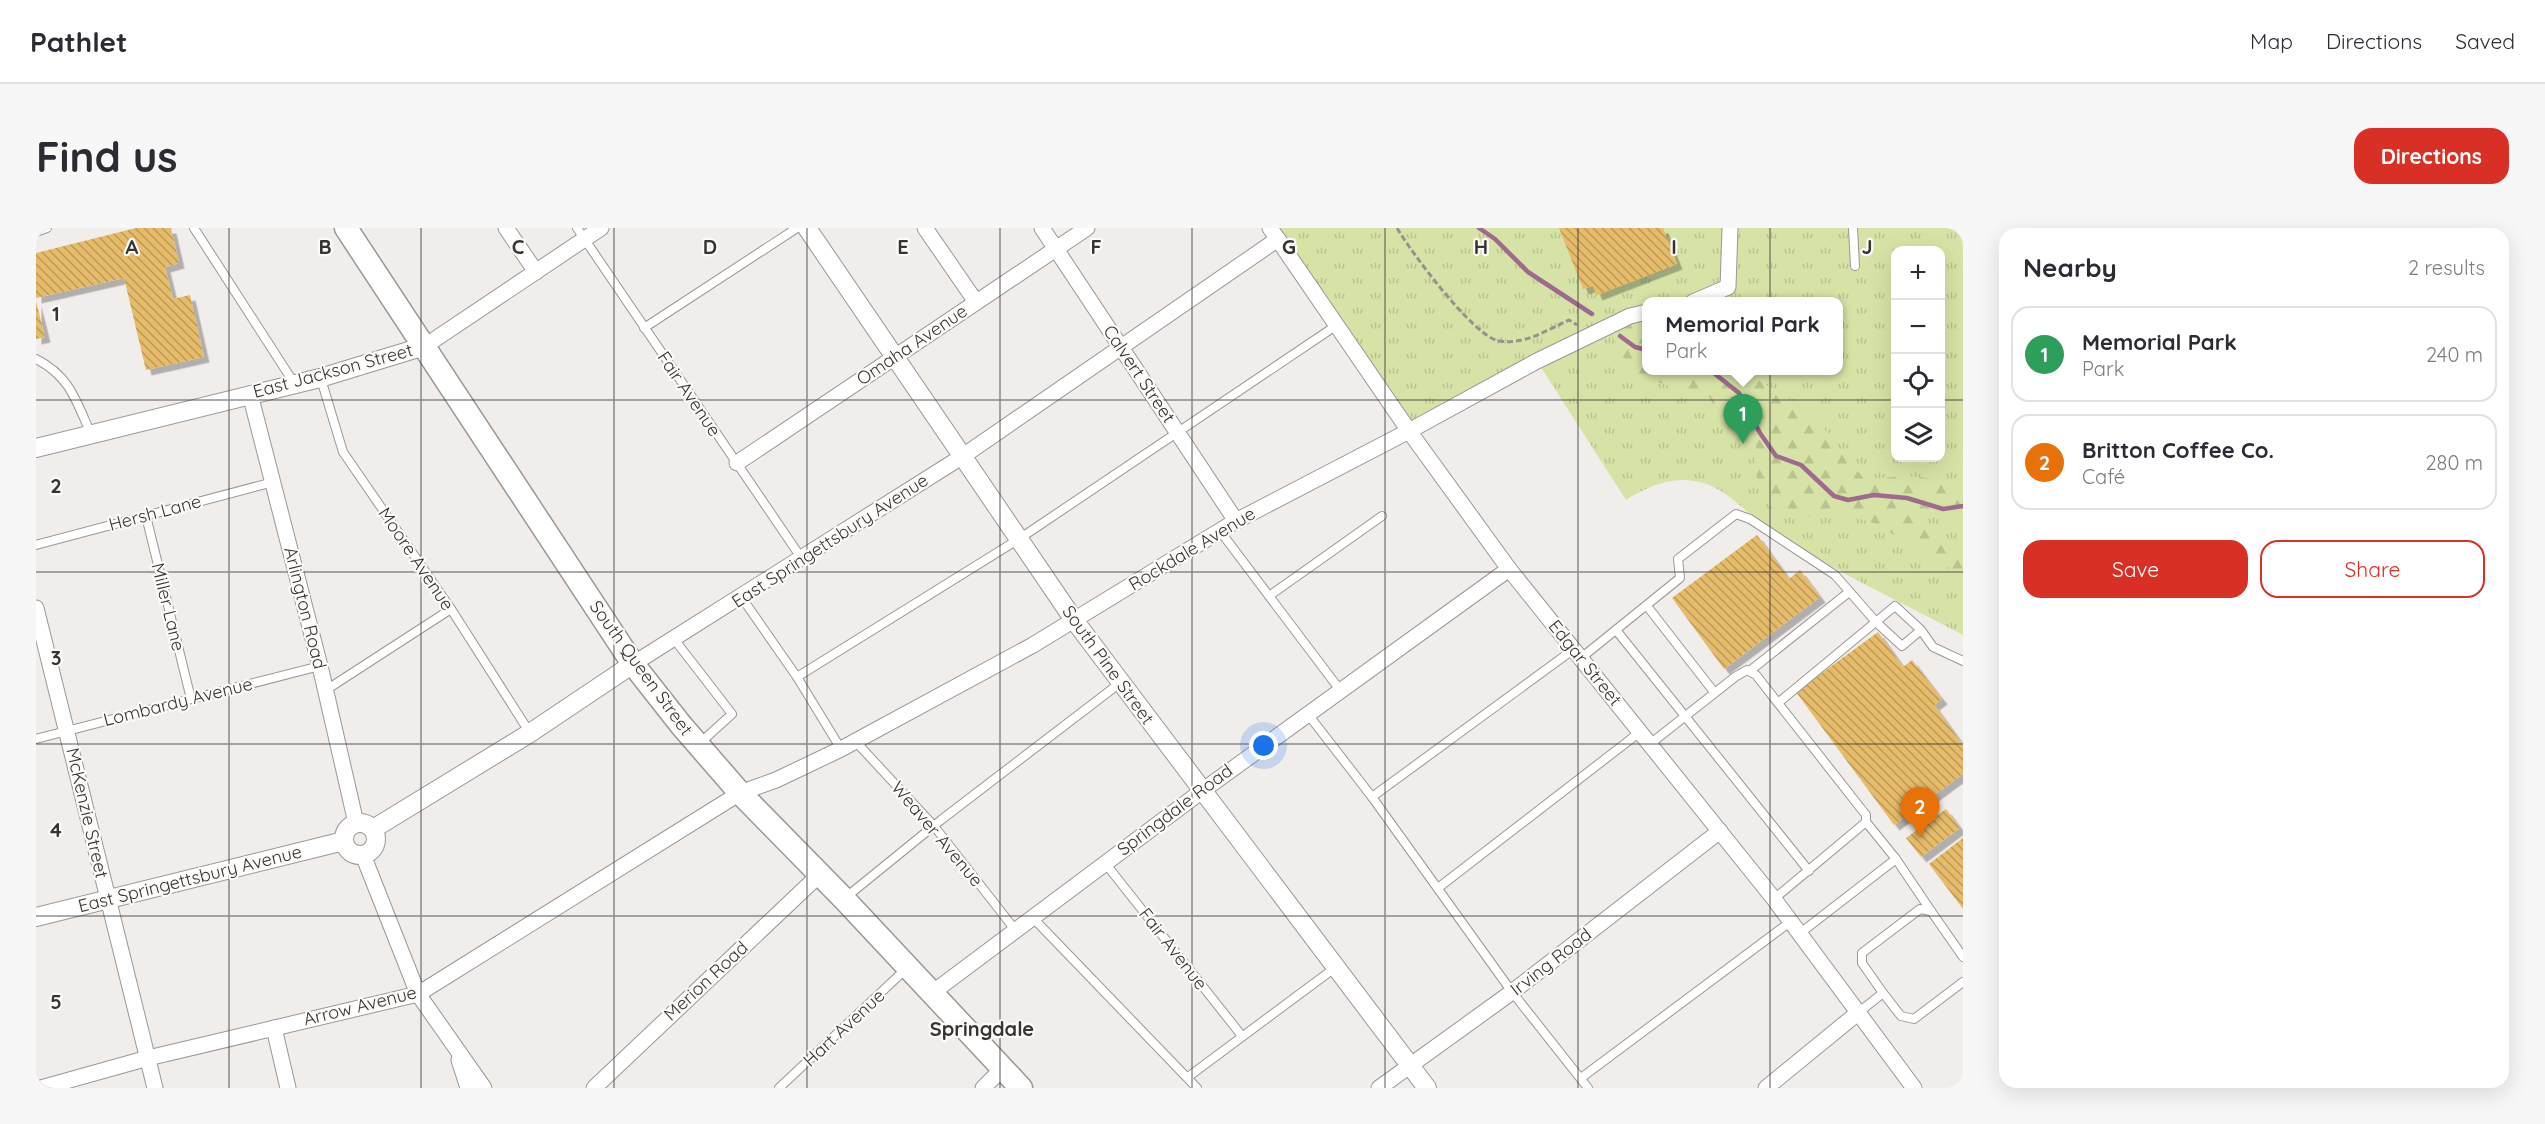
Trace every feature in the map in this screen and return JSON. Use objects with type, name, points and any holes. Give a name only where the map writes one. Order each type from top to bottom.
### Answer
[{"type":"main road","name":"South Queen Street","points":[[346,228],[633,664],[697,745],[740,794],[844,899],[1021,1088]]},
{"type":"street","points":[[506,228],[536,272]]},
{"type":"street","name":"East Jackson Street","points":[[36,448],[320,378],[425,346],[536,272],[581,234],[601,228]]},
{"type":"street","name":"South Pine Street","points":[[807,228],[1074,620],[1428,1088]]},
{"type":"street","points":[[925,228],[976,302]]},
{"type":"street","name":"Calvert Street","points":[[1042,228],[1236,520]]},
{"type":"street","name":"Omaha Avenue","points":[[737,463],[1087,228]]},
{"type":"street","points":[[1705,297],[1728,287],[1730,228]]},
{"type":"street","name":"Edgar Street","points":[[1274,234],[1509,569],[1774,899],[1914,1088]]},
{"type":"street","name":"East Springettsbury Avenue","points":[[36,917],[344,841],[348,828],[365,826],[530,733],[633,664],[742,598],[963,456],[1121,347],[1274,234]]},
{"type":"street","name":"Rockdale Avenue","points":[[740,794],[776,780],[855,741],[1074,620],[1236,520],[1410,431],[1537,361],[1630,316],[1642,313]]},
{"type":"street","name":"Arlington Road","points":[[249,394],[326,690],[365,826]]},
{"type":"street","name":"Springdale Road","points":[[932,993],[1307,713],[1509,569]]},
{"type":"street","name":"McKenzie Street","points":[[36,608],[155,1088]]},
{"type":"street","name":"Arrow Avenue","points":[[41,1088],[148,1058],[418,994],[740,794]]},
{"type":"street","points":[[363,855],[376,845],[377,835],[365,826]]},
{"type":"street","name":"Irving Road","points":[[1379,1088],[1512,992],[1720,831]]},
{"type":"street","points":[[344,841],[349,851],[363,855]]},
{"type":"street","points":[[363,855],[418,994],[484,1088]]},
{"type":"street","name":"Merion Road","points":[[594,1088],[819,875]]},
{"type":"street","points":[[1766,1088],[1859,1012]]},
{"type":"street","points":[[274,1028],[288,1088]]},
{"type":"street","points":[[454,1046],[468,1088]]},
{"type":"street","points":[[983,1088],[1002,1069]]},
{"type":"lane","points":[[36,232],[47,228]]},
{"type":"lane","points":[[194,228],[294,383]]},
{"type":"lane","points":[[644,328],[797,228]]},
{"type":"lane","points":[[1853,228],[1855,266]]},
{"type":"lane","name":"Fair Avenue","points":[[581,234],[802,559]]},
{"type":"lane","points":[[796,677],[1019,539],[1337,325]]},
{"type":"lane","points":[[36,359],[54,368],[67,382],[91,434]]},
{"type":"lane","name":"Moore Avenue","points":[[320,378],[343,452],[451,609],[530,733]]},
{"type":"lane","name":"Hersh Lane","points":[[36,545],[273,482]]},
{"type":"lane","points":[[1372,797],[1578,653],[1616,630],[1647,606],[1680,578],[1678,559],[1736,514],[1750,519],[1835,575],[1876,622],[1902,646],[1921,630]]},
{"type":"lane","name":"Miller Lane","points":[[146,516],[191,699]]},
{"type":"lane","points":[[1269,596],[1382,516]]},
{"type":"lane","points":[[1220,531],[1340,690]]},
{"type":"lane","points":[[1438,888],[1645,738],[1686,717],[1714,692],[1742,672],[1751,670],[1849,592]]},
{"type":"lane","points":[[742,598],[841,748]]},
{"type":"lane","points":[[1647,606],[1714,692]]},
{"type":"lane","points":[[1778,703],[1895,606],[1921,630],[1932,647],[1963,661]]},
{"type":"lane","points":[[326,690],[451,609]]},
{"type":"lane","points":[[1616,630],[1809,871]]},
{"type":"lane","points":[[674,639],[732,714],[697,745]]},
{"type":"lane","name":"Lombardy Avenue","points":[[36,739],[320,666]]},
{"type":"lane","points":[[1751,670],[1864,810],[1866,822],[1896,859],[1963,957]]},
{"type":"lane","points":[[844,899],[934,826],[1120,683]]},
{"type":"lane","points":[[1307,713],[1372,797],[1512,992],[1588,1088]]},
{"type":"lane","name":"Weaver Avenue","points":[[855,741],[934,826],[1016,931]]},
{"type":"lane","points":[[1774,899],[1866,822]]},
{"type":"lane","points":[[1581,1078],[1896,859]]},
{"type":"lane","name":"Fair Avenue","points":[[1105,863],[1242,1036]]},
{"type":"lane","points":[[1930,911],[1920,909],[1862,953],[1862,963],[1901,1016],[1914,1019],[1963,982]]},
{"type":"lane","points":[[1033,918],[1197,1088]]},
{"type":"lane","name":"Hart Avenue","points":[[779,1088],[908,967]]},
{"type":"lane","points":[[1188,1077],[1336,967]]},
{"type":"lane","points":[[1859,1012],[1883,993]]},
{"type":"path","points":[[1397,228],[1431,276],[1482,333],[1498,341],[1524,341],[1569,320],[1590,335]]},
{"type":"green space","points":[[1270,228],[1963,228],[1963,635],[1790,542],[1724,493],[1705,483],[1676,480],[1650,487],[1626,500],[1537,361],[1409,431]]},
{"type":"green space","points":[[1642,314],[1642,375],[1749,375],[1809,410],[1864,479],[1909,476],[1963,482],[1963,523],[1941,515],[1927,517],[1930,529],[1949,540],[1963,543],[1963,576],[1874,523],[1844,514],[1806,516],[1775,512],[1757,487],[1756,441],[1747,429],[1718,413],[1709,397],[1650,380],[1630,368],[1606,327]]},
{"type":"building","points":[[136,228],[171,228],[179,263],[165,267],[173,299],[190,295],[204,357],[146,370],[124,278],[36,298],[36,253]]},
{"type":"building","points":[[1559,228],[1663,228],[1677,264],[1597,295],[1593,286],[1583,289]]},
{"type":"building","points":[[36,301],[45,337],[36,339]]},
{"type":"building","points":[[1757,535],[1789,579],[1800,570],[1820,597],[1724,669],[1672,598]]},
{"type":"building","points":[[1878,632],[1903,667],[1912,660],[1942,699],[1934,705],[1963,745],[1963,774],[1894,825],[1796,692]]},
{"type":"building","points":[[1946,809],[1960,828],[1921,857],[1906,838]]},
{"type":"building","points":[[1963,838],[1963,909],[1929,864]]},
{"type":"waterway","points":[[1479,228],[1495,239],[1528,272],[1592,314]]},
{"type":"waterway","points":[[1620,336],[1635,347],[1642,349]]},
{"type":"waterway","points":[[1716,375],[1739,393],[1760,433],[1776,456],[1801,465],[1834,496],[1848,500],[1874,495],[1907,498],[1943,509],[1963,506]]},
{"type":"place","name":"Memorial Park","points":[[1743,444]]},
{"type":"place","name":"Britton Coffee Co.","points":[[1920,837]]},
{"type":"district","name":"Springdale","points":[[982,1029]]}]
